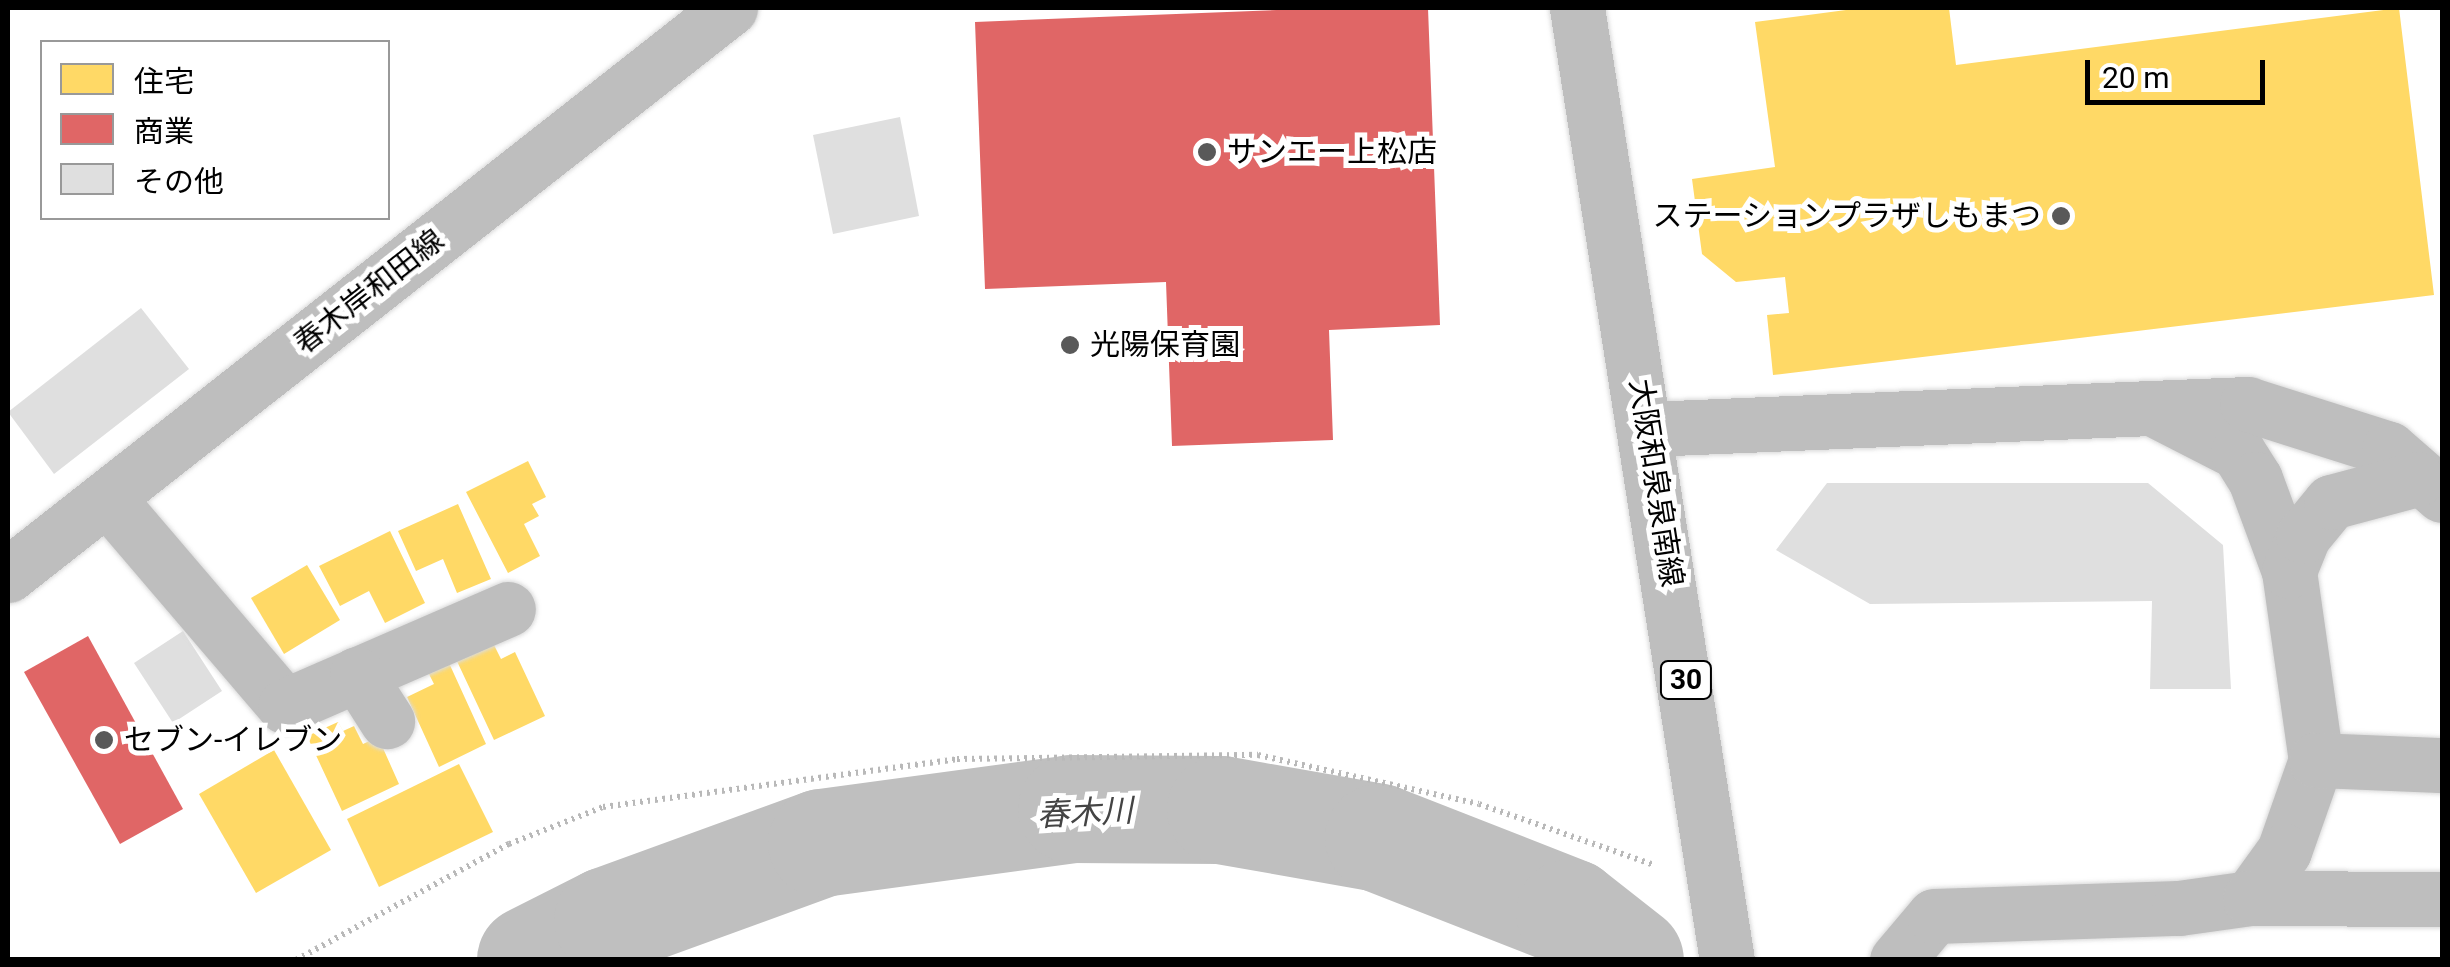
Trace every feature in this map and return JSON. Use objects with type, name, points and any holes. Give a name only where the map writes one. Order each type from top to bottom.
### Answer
[{"type":"street","name":"春木岸和田線","points":[[8,575],[730,8]]},
{"type":"street","name":"大阪和泉泉南線","points":[[1577,8],[1648,429],[1725,945]]},
{"type":"street","points":[[1648,429],[2247,404],[2390,449],[2430,487]]},
{"type":"street","points":[[2158,410],[2238,452],[2255,479],[2288,570],[2316,760],[2284,851],[2250,898]]},
{"type":"street","points":[[2288,570],[2303,536],[2332,502],[2430,487]]},
{"type":"street","points":[[108,499],[284,706],[508,609]]},
{"type":"street","points":[[357,674],[387,722]]},
{"type":"street","points":[[2316,760],[2442,766]]},
{"type":"street","points":[[1897,960],[1934,916],[2179,908],[2250,898],[2442,898]]},
{"type":"path","points":[[296,960],[509,844],[603,807],[957,758],[1258,756],[1479,804],[1656,865]]},
{"type":"building: 住宅","name":"ステーションプラザしもまつ","points":[[1861,8],[1949,8],[1956,65],[2399,8],[2434,295],[1773,375],[1767,315],[1789,313],[1785,277],[1736,282],[1702,254],[1692,179],[1775,167],[1755,22]]},
{"type":"building: 住宅","points":[[528,461],[546,497],[532,504],[539,516],[524,524],[540,556],[508,573],[466,492]]},
{"type":"building: 住宅","points":[[458,504],[491,579],[457,593],[443,559],[416,571],[398,531]]},
{"type":"building: 住宅","points":[[390,531],[425,603],[385,623],[369,591],[340,606],[319,566]]},
{"type":"building: 住宅","points":[[307,565],[340,620],[284,654],[251,598]]},
{"type":"building: 住宅","points":[[491,639],[501,659],[515,652],[545,716],[494,740],[455,657]]},
{"type":"building: 住宅","points":[[449,663],[486,744],[439,767],[407,697],[434,684],[428,672]]},
{"type":"building: 住宅","points":[[338,722],[343,731],[354,726],[363,744],[378,737],[399,784],[342,811],[307,736]]},
{"type":"building: 住宅","points":[[274,750],[331,850],[256,893],[199,794]]},
{"type":"building: 住宅","points":[[459,764],[493,832],[379,887],[347,819]]},
{"type":"building: 商業","name":"サンエー上松店","points":[[1328,8],[1428,8],[1440,325],[1329,330],[1333,440],[1172,446],[1166,282],[985,289],[975,22]]},
{"type":"building: 商業","name":"セブン-イレブン","points":[[88,636],[183,809],[120,844],[24,672]]},
{"type":"building: その他","points":[[900,117],[919,216],[833,234],[813,135]]},
{"type":"building: その他","points":[[141,308],[189,369],[54,474],[8,412]]},
{"type":"building: その他","points":[[1827,483],[2148,483],[2223,545],[2231,689],[2150,689],[2152,601],[1870,604],[1776,550]]},
{"type":"building: その他","points":[[183,631],[222,691],[173,723],[134,663]]},
{"type":"waterway","name":"春木川","points":[[531,960],[608,921],[822,843],[1072,809],[1221,810],[1379,838],[1570,913],[1630,960]]},
{"type":"place","name":"サンエー上松店","points":[[1207,152]]},
{"type":"place","name":"ステーションプラザしもまつ","points":[[2061,216]]},
{"type":"place","name":"光陽保育園","points":[[1070,345]]},
{"type":"place","name":"セブン-イレブン","points":[[104,740]]}]
